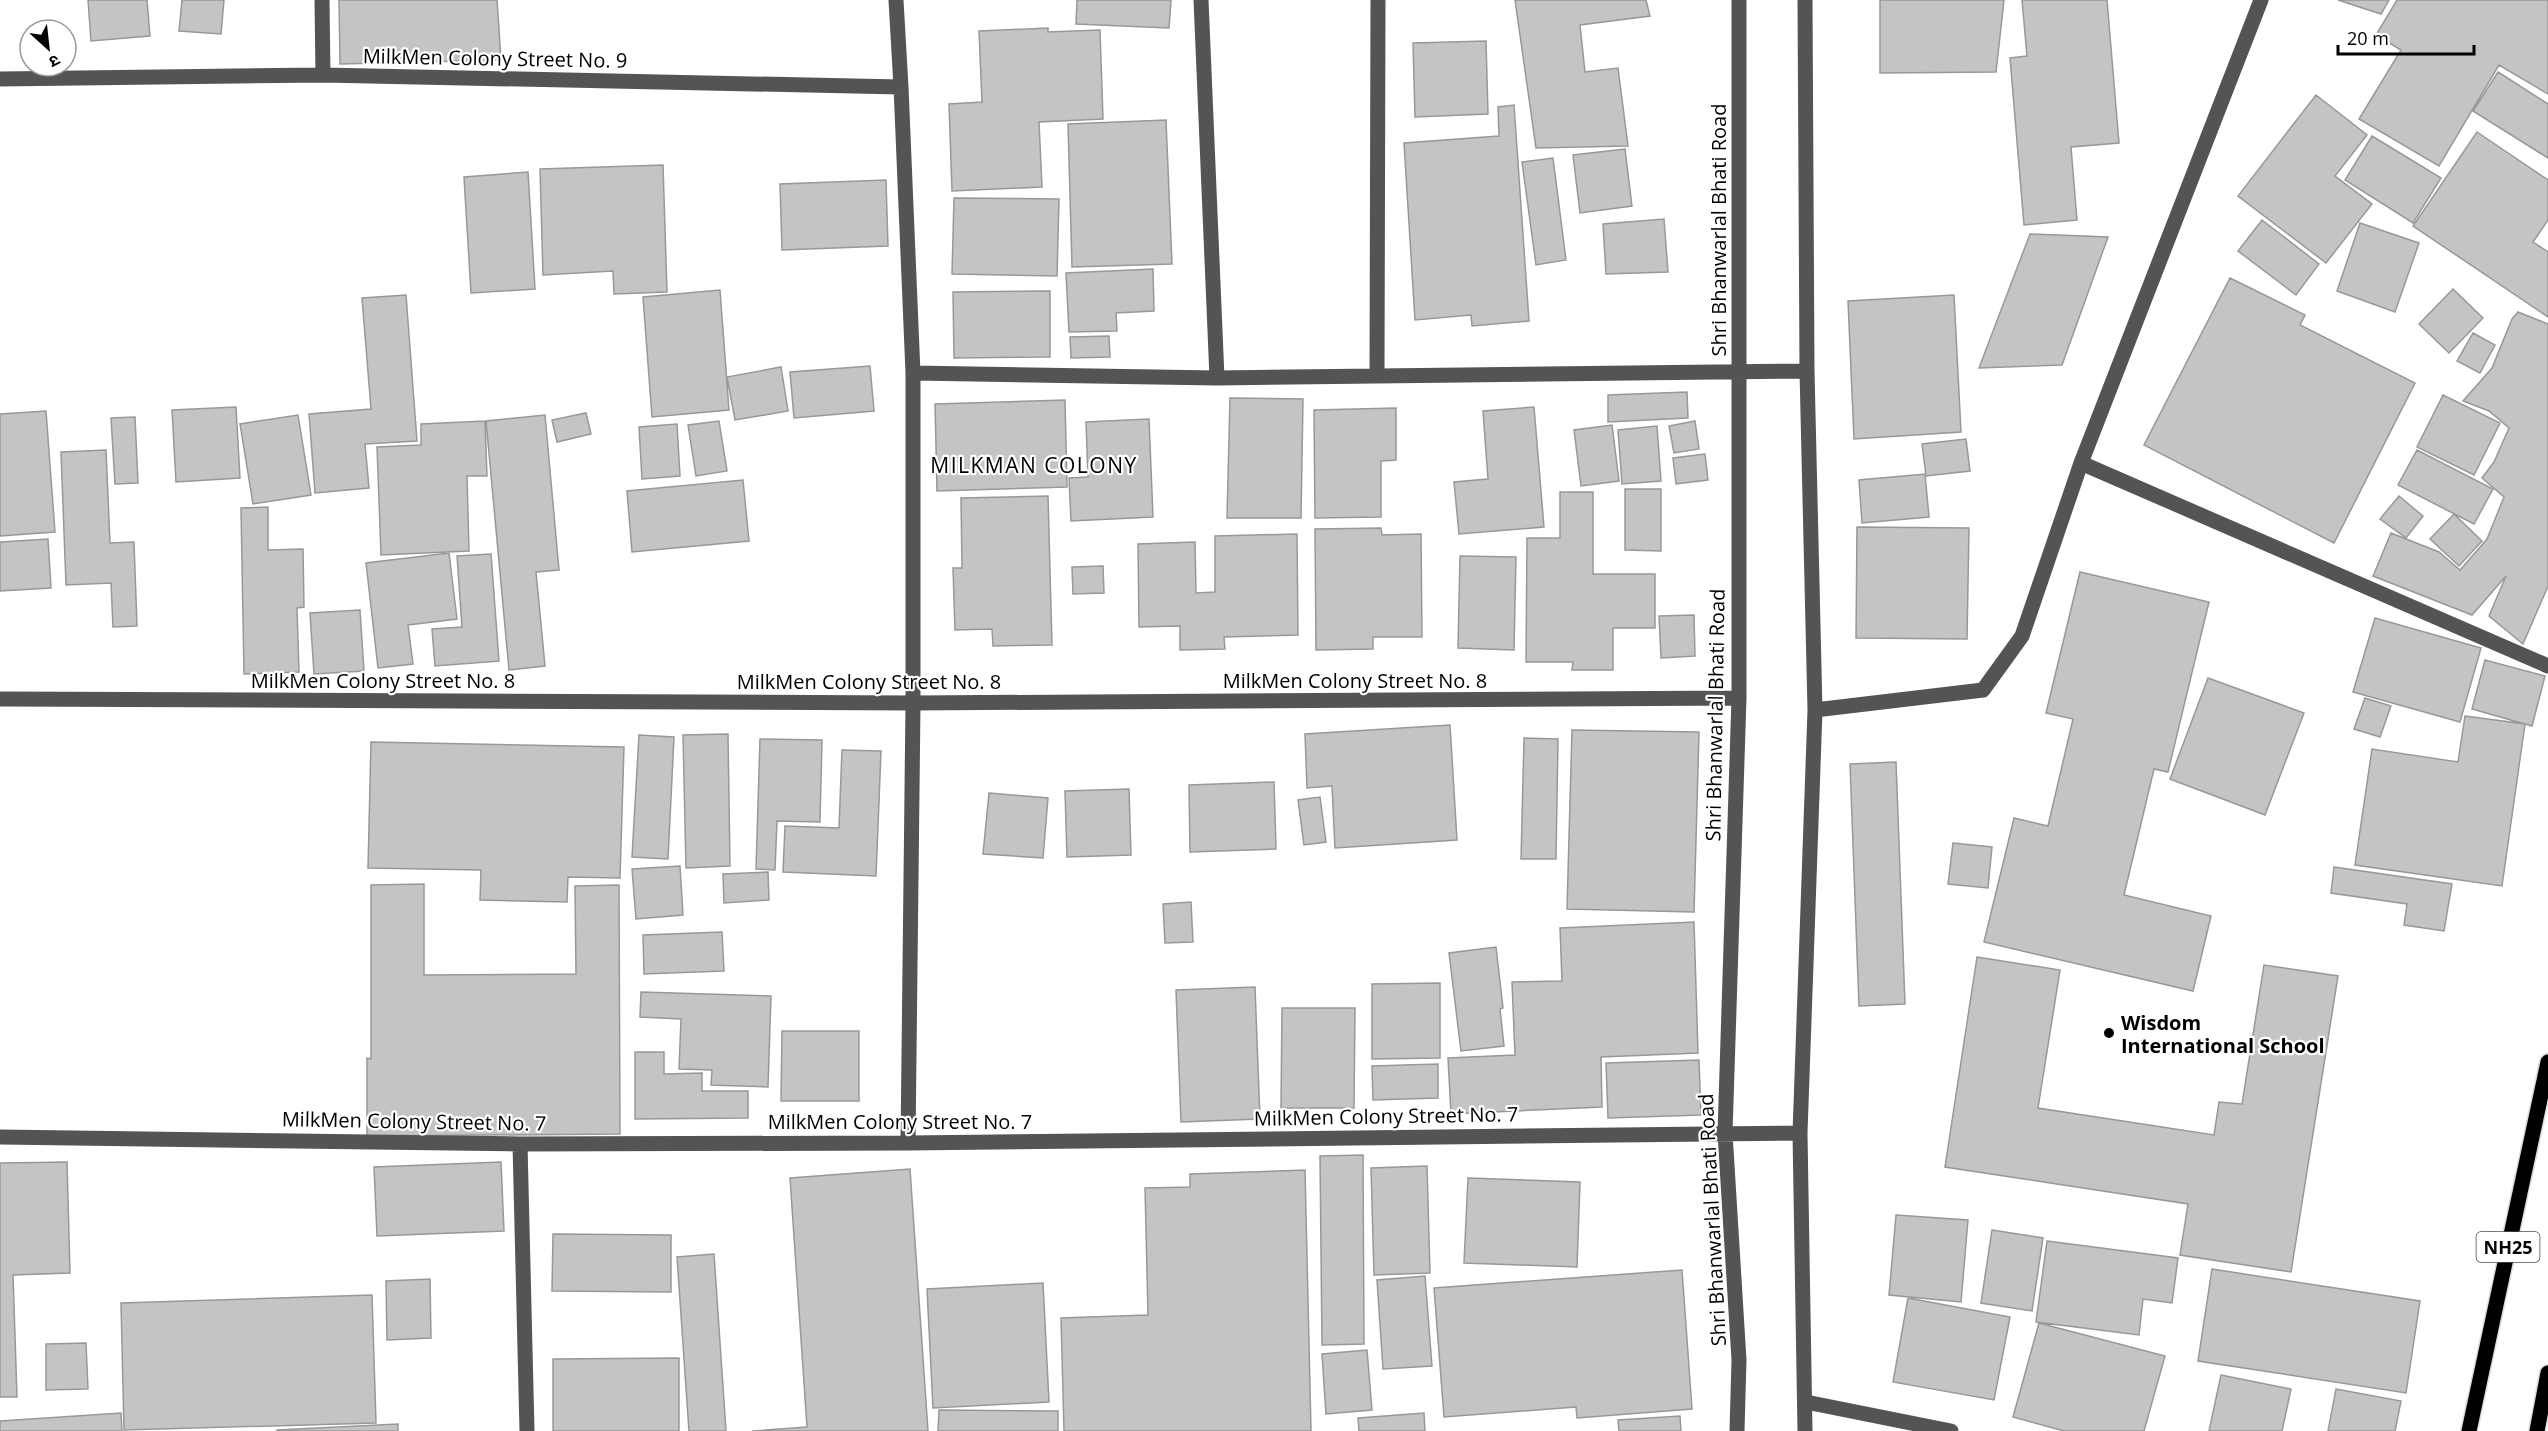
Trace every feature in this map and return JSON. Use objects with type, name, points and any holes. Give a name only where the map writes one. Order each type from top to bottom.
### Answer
[{"type":"main road","name":"NH25","points":[[2469,1431],[2548,1062]]},
{"type":"main road","points":[[2537,1431],[2548,1373]]},
{"type":"street","points":[[322,0],[323,75]]},
{"type":"street","points":[[896,0],[913,373],[913,703],[908,1143]]},
{"type":"street","points":[[1201,0],[1217,378]]},
{"type":"street","points":[[1377,375],[1378,0]]},
{"type":"street","name":"Shri Bhanwarlal Bhati Road","points":[[1737,1431],[1739,1360],[1725,1133],[1739,698],[1738,0]]},
{"type":"street","points":[[1804,0],[1807,371],[1815,710],[1800,1133],[1805,1431]]},
{"type":"street","points":[[1815,710],[1983,690],[2022,636],[2081,463],[2261,0]]},
{"type":"street","name":"MilkMen Colony Street No. 9","points":[[0,79],[323,75],[901,87]]},
{"type":"street","points":[[913,373],[1217,378],[1739,370],[1807,371]]},
{"type":"street","points":[[2081,463],[2548,666]]},
{"type":"street","name":"MilkMen Colony Street No. 8","points":[[0,699],[913,703],[1739,698]]},
{"type":"street","name":"MilkMen Colony Street No. 7","points":[[0,1137],[520,1144],[908,1143],[1800,1133]]},
{"type":"street","points":[[520,1144],[527,1431]]},
{"type":"street","points":[[1806,1402],[1952,1431]]},
{"type":"building","points":[[88,0],[147,0],[150,36],[91,41]]},
{"type":"building","points":[[182,0],[224,0],[221,34],[179,31]]},
{"type":"building","points":[[339,0],[497,0],[501,60],[340,64]]},
{"type":"building","points":[[1077,0],[1171,0],[1169,28],[1076,24]]},
{"type":"building","points":[[1515,0],[1646,0],[1650,16],[1580,25],[1585,72],[1618,68],[1628,146],[1536,148]]},
{"type":"building","points":[[1880,0],[2004,0],[1996,72],[1880,73]]},
{"type":"building","points":[[2022,0],[2107,0],[2119,143],[2071,147],[2077,220],[2024,225],[2010,58],[2027,56]]},
{"type":"building","points":[[2338,0],[2389,0],[2381,14]]},
{"type":"building","points":[[2397,0],[2548,0],[2548,94],[2499,65],[2439,166],[2359,119],[2401,50],[2376,35]]},
{"type":"building","points":[[1048,28],[1048,32],[1100,30],[1103,119],[1039,122],[1042,187],[952,191],[949,104],[982,102],[979,31]]},
{"type":"building","points":[[1486,41],[1488,114],[1415,117],[1413,43]]},
{"type":"building","points":[[2498,72],[2548,104],[2548,158],[2473,111]]},
{"type":"building","points":[[2316,95],[2367,135],[2335,176],[2372,204],[2326,263],[2238,196]]},
{"type":"building","points":[[1514,105],[1529,321],[1472,326],[1471,315],[1415,320],[1404,143],[1499,136],[1498,107]]},
{"type":"building","points":[[1166,120],[1172,264],[1072,267],[1068,124]]},
{"type":"building","points":[[2477,132],[2548,180],[2548,220],[2533,242],[2548,252],[2548,317],[2413,226]]},
{"type":"building","points":[[2372,136],[2441,178],[2413,223],[2345,180]]},
{"type":"building","points":[[1625,149],[1632,206],[1580,213],[1573,155]]},
{"type":"building","points":[[1553,158],[1566,260],[1536,265],[1522,162]]},
{"type":"building","points":[[663,165],[667,292],[614,294],[613,271],[543,275],[540,169]]},
{"type":"building","points":[[528,172],[535,289],[471,293],[464,177]]},
{"type":"building","points":[[886,180],[888,246],[782,250],[780,184]]},
{"type":"building","points":[[954,198],[1059,199],[1057,276],[952,274]]},
{"type":"building","points":[[1664,219],[1668,272],[1606,274],[1603,224]]},
{"type":"building","points":[[2262,220],[2319,264],[2296,295],[2238,251]]},
{"type":"building","points":[[2360,223],[2419,243],[2395,312],[2337,291]]},
{"type":"building","points":[[2030,234],[2108,237],[2062,365],[1979,368]]},
{"type":"building","points":[[1153,269],[1154,311],[1116,313],[1117,331],[1069,332],[1066,273]]},
{"type":"building","points":[[2230,278],[2305,315],[2300,325],[2415,383],[2334,543],[2144,445]]},
{"type":"building","points":[[2453,289],[2483,318],[2449,353],[2419,324]]},
{"type":"building","points":[[720,290],[729,410],[652,417],[643,297]]},
{"type":"building","points":[[1050,291],[1050,357],[954,358],[953,292]]},
{"type":"building","points":[[406,295],[417,441],[365,444],[369,488],[315,493],[309,414],[371,409],[362,298]]},
{"type":"building","points":[[1954,295],[1961,432],[1854,439],[1848,301]]},
{"type":"building","points":[[2518,312],[2548,324],[2548,586],[2523,644],[2489,616],[2506,576],[2472,615],[2373,576],[2391,533],[2439,552],[2460,570],[2487,539],[2504,497],[2482,478],[2494,462],[2509,428],[2489,411],[2463,401],[2492,368],[2512,319]]},
{"type":"building","points":[[2473,333],[2495,345],[2480,373],[2457,361]]},
{"type":"building","points":[[1109,336],[1110,357],[1071,358],[1070,337]]},
{"type":"building","points":[[870,366],[874,411],[794,418],[790,372]]},
{"type":"building","points":[[781,367],[788,411],[735,420],[727,377]]},
{"type":"building","points":[[1687,392],[1688,418],[1608,422],[1608,395]]},
{"type":"building","points":[[2443,395],[2500,423],[2474,475],[2417,447]]},
{"type":"building","points":[[1230,398],[1303,399],[1301,518],[1227,518]]},
{"type":"building","points":[[1065,400],[1067,487],[937,491],[935,404]]},
{"type":"building","points":[[236,407],[240,478],[176,482],[172,410]]},
{"type":"building","points":[[1534,407],[1544,527],[1459,534],[1454,482],[1488,479],[1483,411]]},
{"type":"building","points":[[1396,408],[1396,460],[1381,461],[1381,517],[1315,518],[1314,410]]},
{"type":"building","points":[[46,411],[55,532],[0,536],[0,414]]},
{"type":"building","points":[[586,413],[591,434],[557,442],[552,420]]},
{"type":"building","points":[[298,415],[311,495],[253,504],[240,424]]},
{"type":"building","points":[[545,415],[559,570],[536,572],[545,666],[509,670],[486,421]]},
{"type":"building","points":[[135,417],[138,483],[115,484],[111,418]]},
{"type":"building","points":[[1149,419],[1153,517],[1071,521],[1069,478],[1088,477],[1086,422]]},
{"type":"building","points":[[485,421],[487,476],[467,476],[469,551],[381,555],[377,447],[421,445],[421,424]]},
{"type":"building","points":[[719,421],[727,471],[696,476],[688,425]]},
{"type":"building","points":[[1695,421],[1699,449],[1674,453],[1669,426]]},
{"type":"building","points":[[677,424],[680,476],[642,479],[639,427]]},
{"type":"building","points":[[1612,425],[1619,481],[1581,486],[1574,430]]},
{"type":"building","points":[[1657,426],[1661,481],[1622,484],[1618,430]]},
{"type":"building","points":[[1966,439],[1970,471],[1926,476],[1922,444]]},
{"type":"building","points":[[106,450],[110,543],[134,542],[137,626],[113,627],[111,583],[66,585],[61,452]]},
{"type":"building","points":[[2417,450],[2493,489],[2474,524],[2398,485]]},
{"type":"building","points":[[1705,454],[1708,480],[1676,484],[1673,458]]},
{"type":"building","points":[[1925,474],[1929,517],[1862,523],[1859,480]]},
{"type":"building","points":[[743,480],[749,541],[632,552],[627,491]]},
{"type":"building","points":[[1625,489],[1661,489],[1661,551],[1625,550]]},
{"type":"building","points":[[1560,492],[1593,492],[1593,574],[1655,574],[1655,628],[1613,628],[1613,670],[1572,670],[1573,662],[1526,662],[1527,538],[1560,538]]},
{"type":"building","points":[[1048,496],[1052,645],[993,646],[992,629],[955,630],[953,568],[962,568],[961,498]]},
{"type":"building","points":[[2399,496],[2423,516],[2406,538],[2380,519]]},
{"type":"building","points":[[268,507],[268,550],[303,549],[304,607],[297,608],[299,672],[244,674],[241,508]]},
{"type":"building","points":[[2454,514],[2482,541],[2459,566],[2430,539]]},
{"type":"building","points":[[1857,527],[1969,528],[1967,639],[1856,638]]},
{"type":"building","points":[[1381,528],[1382,535],[1421,534],[1422,637],[1373,637],[1373,649],[1316,650],[1315,529]]},
{"type":"building","points":[[1297,534],[1298,635],[1224,637],[1225,649],[1180,650],[1180,626],[1139,627],[1138,544],[1195,542],[1196,593],[1215,592],[1215,536]]},
{"type":"building","points":[[48,539],[51,588],[0,591],[0,542]]},
{"type":"building","points":[[449,553],[457,619],[408,625],[413,664],[378,668],[366,563]]},
{"type":"building","points":[[491,554],[499,661],[435,666],[432,629],[462,627],[457,556]]},
{"type":"building","points":[[1460,556],[1516,557],[1514,650],[1458,648]]},
{"type":"building","points":[[1103,566],[1104,593],[1073,594],[1072,567]]},
{"type":"building","points":[[2080,572],[2209,602],[2168,772],[2154,769],[2124,895],[2211,916],[2193,991],[1984,942],[2014,818],[2048,826],[2073,719],[2046,713]]},
{"type":"building","points":[[360,610],[364,671],[314,674],[310,613]]},
{"type":"building","points":[[1694,615],[1695,656],[1661,658],[1659,616]]},
{"type":"building","points":[[2375,618],[2481,648],[2460,722],[2353,692]]},
{"type":"building","points":[[2485,660],[2545,676],[2532,726],[2472,709]]},
{"type":"building","points":[[2208,678],[2304,713],[2265,815],[2170,779]]},
{"type":"building","points":[[2365,698],[2391,706],[2380,737],[2354,729]]},
{"type":"building","points":[[2465,716],[2525,724],[2502,886],[2355,865],[2372,749],[2458,762]]},
{"type":"building","points":[[1450,725],[1457,840],[1335,848],[1332,786],[1307,788],[1305,734]]},
{"type":"building","points":[[1572,730],[1699,732],[1694,912],[1567,909]]},
{"type":"building","points":[[728,734],[730,866],[686,868],[683,735]]},
{"type":"building","points":[[639,735],[674,737],[668,859],[632,857]]},
{"type":"building","points":[[1524,738],[1558,739],[1556,859],[1521,859]]},
{"type":"building","points":[[760,739],[822,740],[820,822],[777,821],[775,870],[756,869]]},
{"type":"building","points":[[371,742],[624,747],[620,878],[568,877],[567,902],[480,900],[481,870],[368,868]]},
{"type":"building","points":[[842,750],[881,751],[876,876],[783,872],[785,826],[839,828]]},
{"type":"building","points":[[1896,762],[1905,1004],[1859,1006],[1850,764]]},
{"type":"building","points":[[1274,782],[1276,849],[1190,852],[1189,785]]},
{"type":"building","points":[[1129,789],[1131,855],[1067,857],[1065,791]]},
{"type":"building","points":[[989,793],[1048,798],[1043,858],[983,854]]},
{"type":"building","points":[[1320,797],[1326,842],[1304,845],[1298,800]]},
{"type":"building","points":[[1953,843],[1992,847],[1988,888],[1948,884]]},
{"type":"building","points":[[680,866],[683,915],[636,919],[632,869]]},
{"type":"building","points":[[2334,867],[2452,884],[2444,931],[2404,925],[2407,904],[2331,893]]},
{"type":"building","points":[[768,872],[769,900],[724,903],[723,874]]},
{"type":"building","points":[[424,884],[424,975],[576,974],[575,886],[619,885],[620,1134],[367,1136],[367,1058],[371,1059],[371,885]]},
{"type":"building","points":[[1191,902],[1193,942],[1165,943],[1163,904]]},
{"type":"building","points":[[1694,922],[1698,1053],[1601,1057],[1602,1107],[1451,1114],[1448,1058],[1515,1055],[1512,982],[1562,981],[1560,928]]},
{"type":"building","points":[[722,932],[724,971],[644,974],[643,935]]},
{"type":"building","points":[[1496,947],[1503,1008],[1500,1009],[1504,1046],[1461,1051],[1449,953]]},
{"type":"building","points":[[1977,957],[2060,970],[2038,1108],[2214,1135],[2219,1102],[2242,1104],[2264,965],[2338,976],[2291,1272],[2180,1255],[2188,1204],[1945,1167]]},
{"type":"building","points":[[1440,983],[1440,1058],[1372,1059],[1372,984]]},
{"type":"building","points":[[1255,987],[1260,1119],[1181,1122],[1176,990]]},
{"type":"building","points":[[641,992],[771,996],[768,1087],[711,1085],[712,1070],[679,1069],[681,1019],[640,1017]]},
{"type":"building","points":[[1282,1008],[1355,1008],[1354,1108],[1281,1108]]},
{"type":"building","points":[[782,1031],[859,1031],[859,1101],[781,1101]]},
{"type":"building","points":[[635,1052],[664,1052],[664,1074],[702,1073],[702,1091],[748,1091],[748,1118],[635,1119]]},
{"type":"building","points":[[1699,1060],[1701,1115],[1608,1118],[1606,1063]]},
{"type":"building","points":[[1438,1064],[1438,1098],[1373,1100],[1372,1066]]},
{"type":"building","points":[[1363,1155],[1364,1344],[1322,1345],[1320,1156]]},
{"type":"building","points":[[67,1162],[70,1273],[13,1275],[17,1397],[0,1397],[0,1163]]},
{"type":"building","points":[[501,1162],[504,1231],[377,1236],[374,1167]]},
{"type":"building","points":[[1427,1166],[1430,1273],[1374,1275],[1371,1168]]},
{"type":"building","points":[[910,1169],[928,1431],[752,1431],[807,1427],[790,1178]]},
{"type":"building","points":[[1305,1170],[1311,1431],[1064,1431],[1061,1318],[1148,1315],[1145,1188],[1190,1187],[1190,1174]]},
{"type":"building","points":[[1468,1178],[1580,1182],[1577,1267],[1464,1263]]},
{"type":"building","points":[[1896,1215],[1968,1220],[1961,1302],[1889,1295]]},
{"type":"building","points":[[1992,1230],[2043,1238],[2032,1311],[1981,1303]]},
{"type":"building","points":[[553,1234],[671,1235],[671,1292],[552,1291]]},
{"type":"building","points":[[2047,1241],[2178,1258],[2172,1303],[2143,1299],[2139,1335],[2036,1322]]},
{"type":"building","points":[[714,1254],[726,1431],[689,1431],[677,1257]]},
{"type":"building","points":[[2212,1269],[2420,1301],[2406,1393],[2198,1361]]},
{"type":"building","points":[[1682,1270],[1692,1409],[1577,1418],[1576,1407],[1444,1417],[1434,1288]]},
{"type":"building","points":[[1425,1276],[1432,1366],[1383,1369],[1377,1280]]},
{"type":"building","points":[[430,1279],[431,1338],[387,1340],[386,1281]]},
{"type":"building","points":[[1043,1283],[1049,1402],[933,1408],[927,1289]]},
{"type":"building","points":[[372,1295],[376,1423],[124,1430],[121,1303]]},
{"type":"building","points":[[1908,1298],[2010,1317],[1994,1400],[1893,1382]]},
{"type":"building","points":[[2039,1323],[2165,1356],[2144,1431],[2064,1431],[2013,1417]]},
{"type":"building","points":[[86,1343],[88,1389],[46,1390],[46,1344]]},
{"type":"building","points":[[1367,1350],[1372,1410],[1326,1414],[1322,1354]]},
{"type":"building","points":[[679,1358],[679,1431],[553,1431],[553,1359]]},
{"type":"building","points":[[2221,1375],[2291,1389],[2282,1431],[2209,1431]]},
{"type":"building","points":[[2336,1389],[2401,1401],[2395,1431],[2328,1431]]},
{"type":"building","points":[[939,1410],[1058,1411],[1058,1431],[938,1431]]},
{"type":"building","points":[[121,1413],[122,1431],[0,1431],[0,1421]]},
{"type":"building","points":[[1424,1413],[1425,1431],[1359,1431],[1358,1418]]},
{"type":"building","points":[[1680,1416],[1681,1431],[1619,1431],[1618,1420]]},
{"type":"building","points":[[398,1424],[398,1431],[277,1431],[277,1430]]},
{"type":"place","name":"Wisdom International School","points":[[2109,1033]]},
{"type":"district","name":"MILKMAN COLONY","points":[[1034,465]]}]
